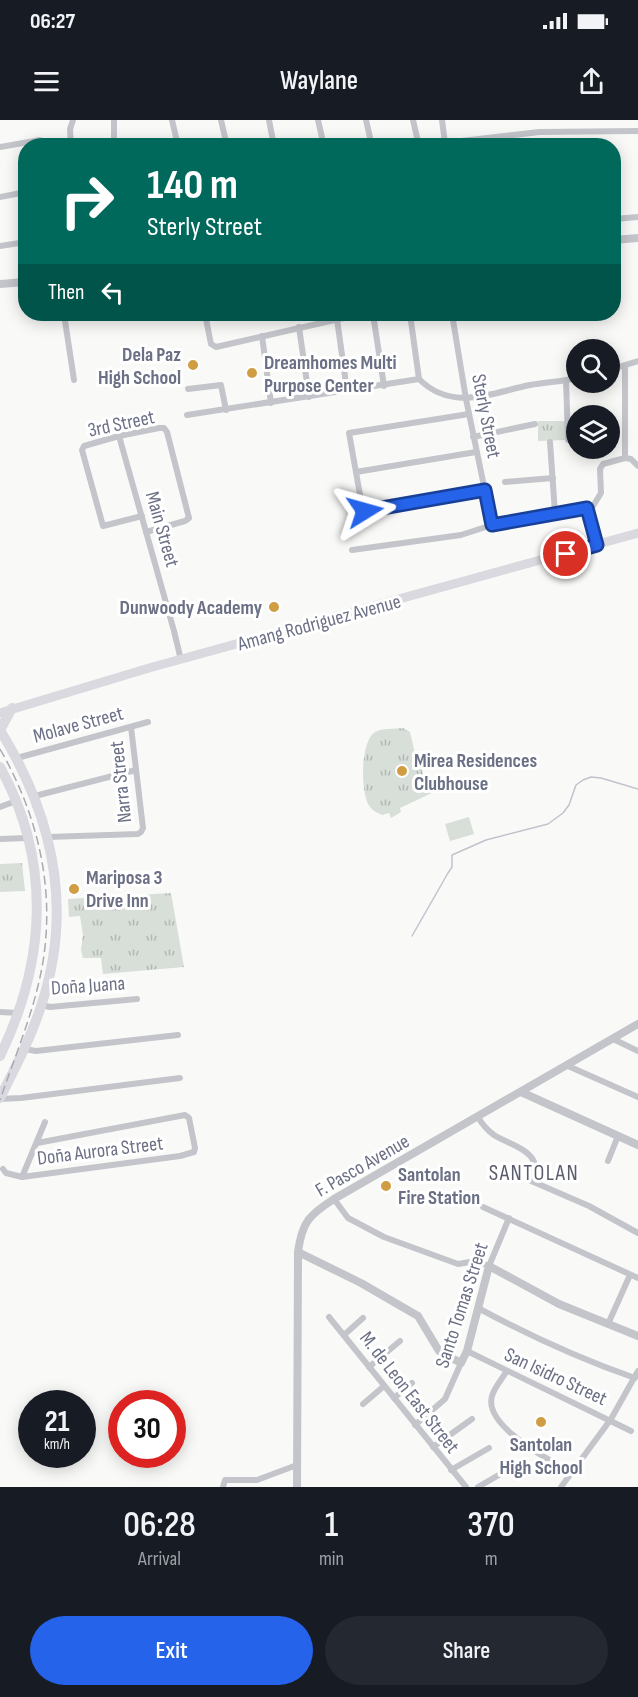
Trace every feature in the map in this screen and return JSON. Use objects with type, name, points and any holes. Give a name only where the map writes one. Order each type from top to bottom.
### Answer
[{"type":"main road","name":"Amang Rodriguez Avenue","points":[[0,713],[183,659],[638,533]]},
{"type":"main road","points":[[0,1099],[25,1049],[42,1005],[56,931],[56,890],[49,841],[35,796],[17,758],[0,730],[12,708]]},
{"type":"main road","points":[[0,767],[16,801],[30,843],[37,895],[38,928],[29,980],[20,1013],[0,1056]]},
{"type":"main road","points":[[30,843],[49,841]]},
{"type":"street","points":[[71,138],[72,120]]},
{"type":"street","points":[[114,120],[114,138]]},
{"type":"street","points":[[172,120],[176,138]]},
{"type":"street","points":[[221,120],[225,138]]},
{"type":"street","points":[[269,120],[272,138]]},
{"type":"street","points":[[318,120],[322,138]]},
{"type":"street","points":[[366,120],[370,138]]},
{"type":"street","points":[[413,120],[417,138]]},
{"type":"street","points":[[442,120],[444,138]]},
{"type":"street","points":[[492,138],[539,132],[638,131]]},
{"type":"street","points":[[0,147],[18,145]]},
{"type":"street","points":[[0,197],[18,195]]},
{"type":"street","points":[[621,218],[638,217]]},
{"type":"street","points":[[621,239],[638,238]]},
{"type":"street","points":[[0,246],[18,243]]},
{"type":"street","points":[[0,284],[18,283]]},
{"type":"street","points":[[65,321],[74,380]]},
{"type":"street","points":[[207,321],[212,344],[216,347],[328,321]]},
{"type":"street","points":[[337,321],[347,391]]},
{"type":"street","points":[[374,321],[384,386]]},
{"type":"street","points":[[411,321],[419,379]]},
{"type":"street","name":"Sterly Street","points":[[453,321],[473,437],[492,525]]},
{"type":"street","points":[[299,327],[309,397]]},
{"type":"street","points":[[262,336],[271,403]]},
{"type":"street","points":[[620,367],[638,361]]},
{"type":"street","points":[[625,366],[625,458]]},
{"type":"street","points":[[187,414],[226,410],[419,379]]},
{"type":"street","points":[[419,379],[434,392],[466,399],[566,380]]},
{"type":"street","points":[[188,390],[219,384],[222,386],[226,410]]},
{"type":"street","points":[[469,414],[349,433],[362,506],[365,511],[485,490]]},
{"type":"street","points":[[473,437],[536,424]]},
{"type":"street","name":"3rd Street","points":[[142,516],[106,527],[101,523],[82,450],[84,446],[159,428],[164,428],[167,432],[189,518],[146,532]]},
{"type":"street","name":"Main Street","points":[[119,436],[183,659]]},
{"type":"street","points":[[550,442],[555,513]]},
{"type":"street","points":[[356,472],[476,452]]},
{"type":"street","points":[[352,550],[433,540],[471,533],[492,525],[587,508],[596,503],[601,493],[601,466],[610,461],[625,458],[631,459],[638,466]]},
{"type":"street","points":[[505,482],[553,478]]},
{"type":"street","points":[[587,508],[597,545]]},
{"type":"street","name":"Molave Street","points":[[17,758],[148,722]]},
{"type":"street","name":"Narra Street","points":[[49,841],[141,832],[143,828],[130,727]]},
{"type":"street","points":[[35,796],[136,770]]},
{"type":"street","points":[[0,807],[16,801]]},
{"type":"street","points":[[0,839],[30,843]]},
{"type":"street","name":"Doña Juana","points":[[42,1005],[137,999]]},
{"type":"street","points":[[0,1012],[20,1013]]},
{"type":"street","name":"F. Pasco Avenue","points":[[297,1487],[298,1252],[301,1231],[306,1221],[313,1212],[334,1199],[638,1024]]},
{"type":"street","points":[[25,1049],[36,1051],[178,1035]]},
{"type":"street","points":[[613,1039],[638,1051]]},
{"type":"street","points":[[568,1066],[638,1097]]},
{"type":"street","points":[[0,1099],[180,1078]]},
{"type":"street","points":[[521,1092],[638,1145]]},
{"type":"street","name":"Doña Aurora Street","points":[[1,1168],[6,1173],[22,1177],[180,1156],[194,1152],[195,1148],[189,1118],[185,1115],[37,1143]]},
{"type":"street","points":[[478,1117],[492,1134],[532,1157],[535,1165],[528,1177],[531,1181],[589,1206],[638,1233]]},
{"type":"street","points":[[22,1177],[45,1122]]},
{"type":"street","points":[[608,1161],[618,1136]]},
{"type":"street","points":[[334,1199],[348,1218],[384,1237],[458,1264],[476,1261],[489,1266],[559,1304],[638,1336]]},
{"type":"street","points":[[483,1207],[638,1278]]},
{"type":"street","name":"Santo Tomas Street","points":[[415,1425],[445,1399],[467,1351],[489,1266],[509,1218]]},
{"type":"street","points":[[298,1252],[411,1312],[422,1321],[439,1351],[461,1363]]},
{"type":"street","points":[[608,1324],[630,1275]]},
{"type":"street","points":[[478,1308],[537,1340],[635,1378]]},
{"type":"street","name":"M. de Leon East Street","points":[[329,1317],[466,1487]]},
{"type":"street","points":[[344,1335],[363,1318]]},
{"type":"street","points":[[369,1367],[400,1341]]},
{"type":"street","name":"San Isidro Street","points":[[467,1351],[506,1372],[611,1419],[631,1431]]},
{"type":"street","points":[[561,1487],[611,1419],[638,1371]]},
{"type":"street","points":[[506,1372],[492,1396],[491,1408],[521,1444],[572,1473]]},
{"type":"street","points":[[394,1398],[412,1383]]},
{"type":"street","points":[[363,1404],[384,1386]]},
{"type":"street","points":[[433,1447],[472,1419]]},
{"type":"street","points":[[451,1470],[489,1448]]},
{"type":"street","points":[[224,1484],[257,1480],[297,1465]]},
{"type":"street","points":[[478,1487],[509,1468]]},
{"type":"green space","points":[[538,421],[565,421],[566,440],[538,441]]},
{"type":"green space","points":[[403,728],[410,732],[418,767],[422,770],[426,782],[436,791],[400,808],[401,812],[391,818],[389,813],[382,815],[374,811],[367,801],[363,780],[364,757],[366,746],[375,732]]},
{"type":"green space","points":[[469,817],[474,834],[450,841],[445,824]]},
{"type":"green space","points":[[22,863],[25,891],[0,892],[0,864]]},
{"type":"green space","points":[[171,893],[184,967],[103,974],[101,958],[83,958],[80,916],[69,917],[68,899]]},
{"type":"waterway","points":[[412,936],[452,867],[452,855],[486,840],[548,824],[563,813],[569,805],[576,785],[591,777],[638,789]]},
{"type":"railway","points":[[0,749],[13,773],[32,823],[44,874],[46,901],[46,928],[41,974],[25,1029],[0,1100]]},
{"type":"place","name":"Dela Paz High School","points":[[193,365]]},
{"type":"place","name":"Dreamhomes Multi Purpose Center","points":[[252,373]]},
{"type":"place","name":"Dunwoody Academy","points":[[274,607]]},
{"type":"place","name":"Mirea Residences Clubhouse","points":[[402,771]]},
{"type":"place","name":"Mariposa 3 Drive Inn","points":[[74,889]]},
{"type":"place","name":"Santolan Fire Station","points":[[386,1186]]},
{"type":"place","name":"Santolan High School","points":[[541,1422]]},
{"type":"district","name":"SANTOLAN","points":[[534,1172]]},
{"type":"route","points":[[365,511],[485,490],[492,525],[587,508],[597,545],[566,554]]}]
